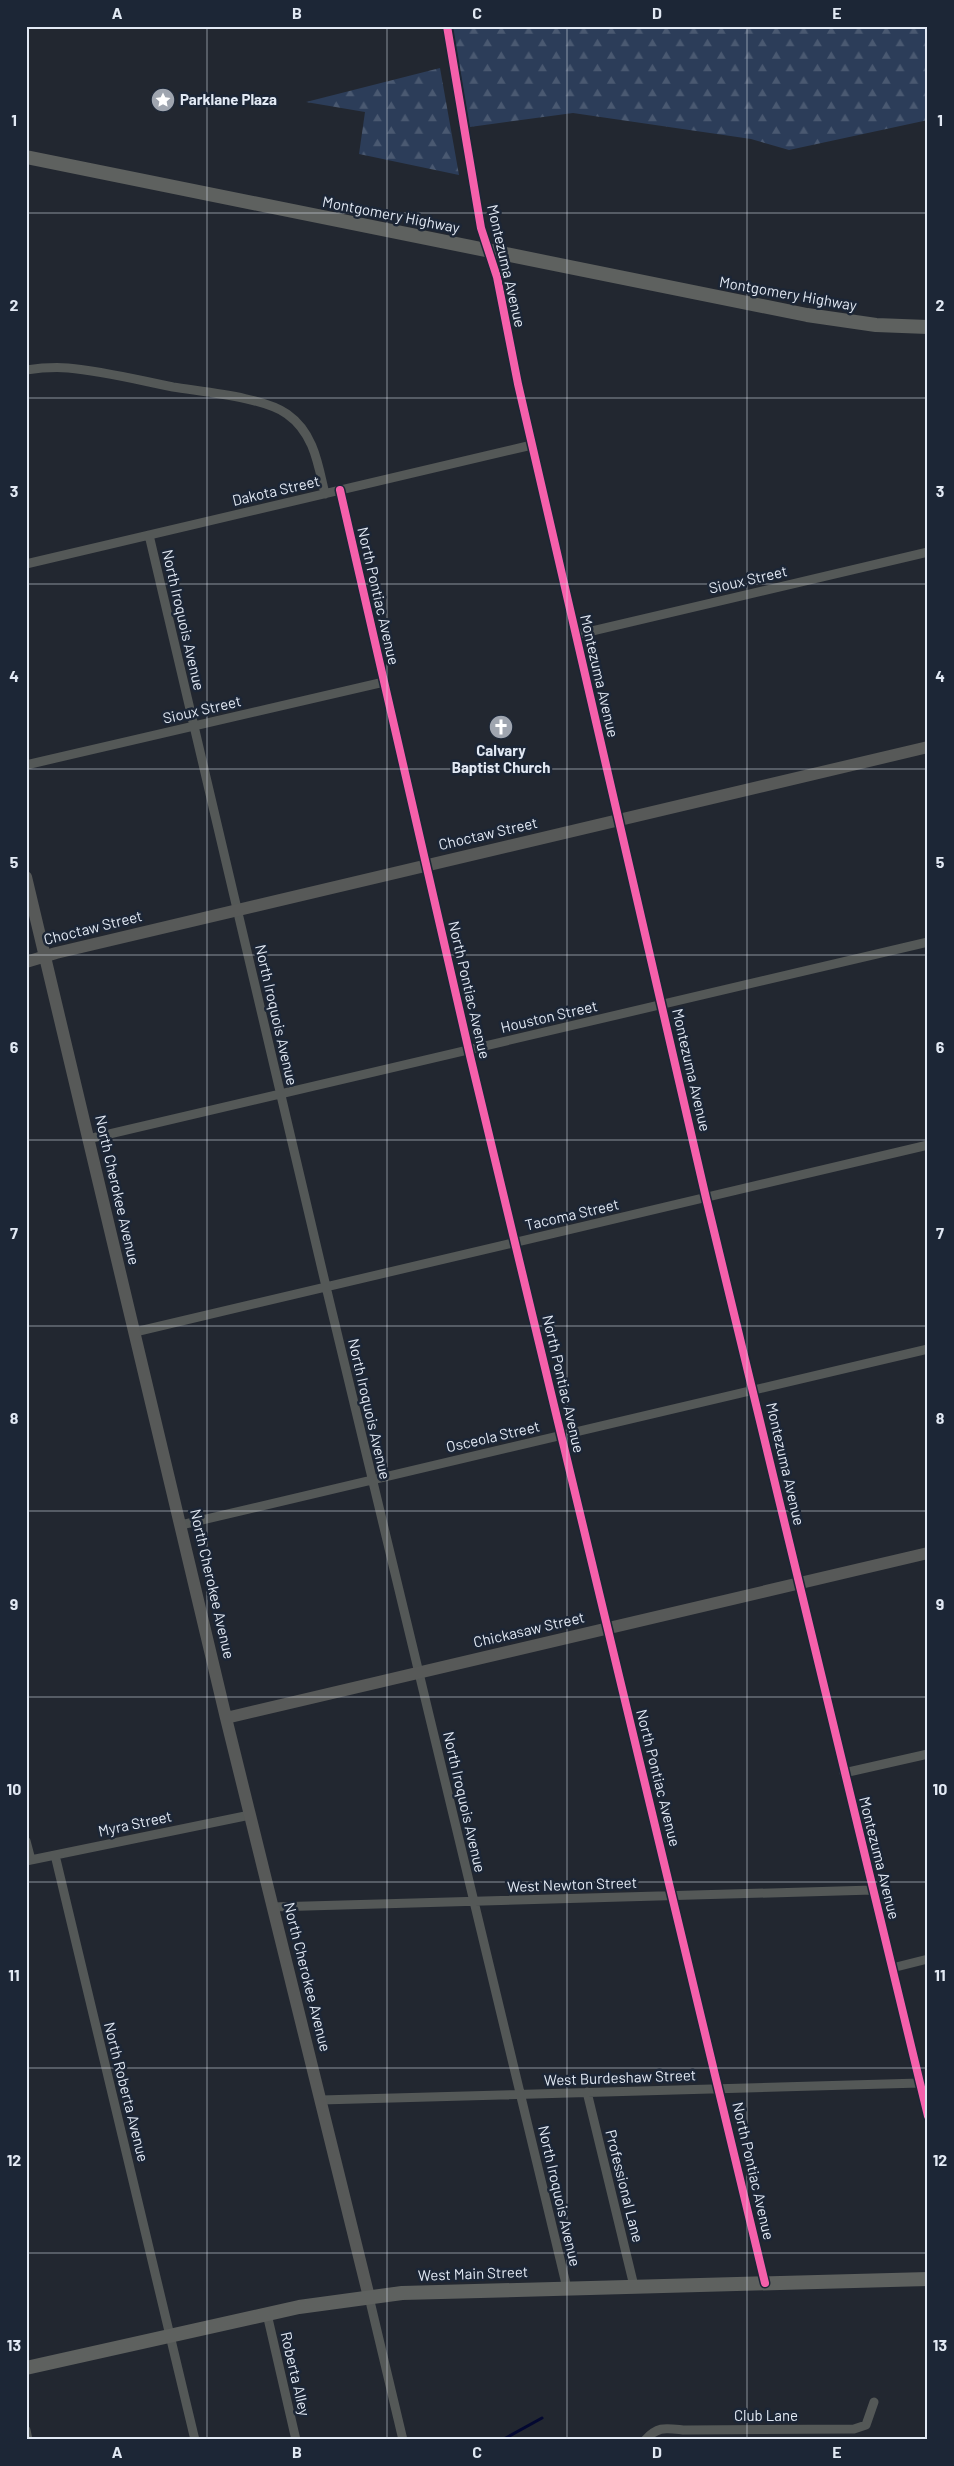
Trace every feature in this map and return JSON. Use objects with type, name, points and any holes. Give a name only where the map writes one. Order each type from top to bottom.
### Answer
[{"type":"main road","name":"Montgomery Highway","points":[[26,157],[807,315],[876,325],[928,327]]},
{"type":"main road","name":"West Main Street","points":[[26,2368],[267,2314],[402,2293],[928,2279]]},
{"type":"street","name":"Montezuma Avenue","points":[[448,26],[481,228],[497,277],[532,446],[706,1198],[928,2116]]},
{"type":"street","points":[[26,370],[50,368],[87,371],[247,400],[276,408],[298,423],[307,435],[315,451],[325,494]]},
{"type":"street","name":"Dakota Street","points":[[26,564],[532,446]]},
{"type":"street","name":"North Pontiac Avenue","points":[[340,490],[560,1435],[765,2283]]},
{"type":"street","name":"North Iroquois Avenue","points":[[149,535],[326,1288],[567,2288]]},
{"type":"street","name":"Sioux Street","points":[[575,635],[928,552]]},
{"type":"street","name":"Sioux Street","points":[[26,764],[384,682]]},
{"type":"street","name":"Choctaw Street","points":[[26,962],[237,910],[928,747]]},
{"type":"street","name":"North Cherokee Avenue","points":[[26,877],[226,1718],[370,2297]]},
{"type":"street","name":"Houston Street","points":[[88,1138],[280,1095],[928,942]]},
{"type":"street","name":"Tacoma Street","points":[[135,1332],[928,1145]]},
{"type":"street","name":"Osceola Street","points":[[181,1525],[928,1349]]},
{"type":"street","name":"Chickasaw Street","points":[[226,1718],[928,1553]]},
{"type":"street","points":[[844,1773],[928,1754]]},
{"type":"street","name":"Myra Street","points":[[29,1860],[250,1815]]},
{"type":"street","points":[[26,1841],[29,1860]]},
{"type":"street","name":"North Roberta Avenue","points":[[55,1855],[195,2440]]},
{"type":"street","name":"West Newton Street","points":[[272,1907],[873,1890]]},
{"type":"street","points":[[892,1968],[928,1959]]},
{"type":"street","name":"West Burdeshaw Street","points":[[321,2100],[920,2083]]},
{"type":"street","name":"Professional Lane","points":[[587,2092],[634,2286]]},
{"type":"street","points":[[370,2297],[403,2440]]},
{"type":"street","name":"Roberta Alley","points":[[267,2314],[296,2440]]},
{"type":"street","name":"Club Lane","points":[[645,2440],[654,2430],[666,2428],[683,2430],[854,2429],[866,2425],[874,2402]]},
{"type":"street","points":[[26,2430],[28,2440]]},
{"type":"green space","points":[[453,26],[928,26],[928,120],[789,150],[751,139],[573,113],[470,127]]},
{"type":"green space","points":[[440,68],[459,175],[359,154],[365,112],[306,102]]},
{"type":"waterway","points":[[502,2440],[542,2418]]},
{"type":"cycle path","points":[[447,26],[481,228],[497,277],[518,384],[706,1198],[928,2116]]},
{"type":"cycle path","points":[[340,490],[471,1060],[765,2283]]},
{"type":"place","name":"Parklane Plaza","points":[[163,100]]},
{"type":"place","name":"Calvary Baptist Church","points":[[501,727]]}]
